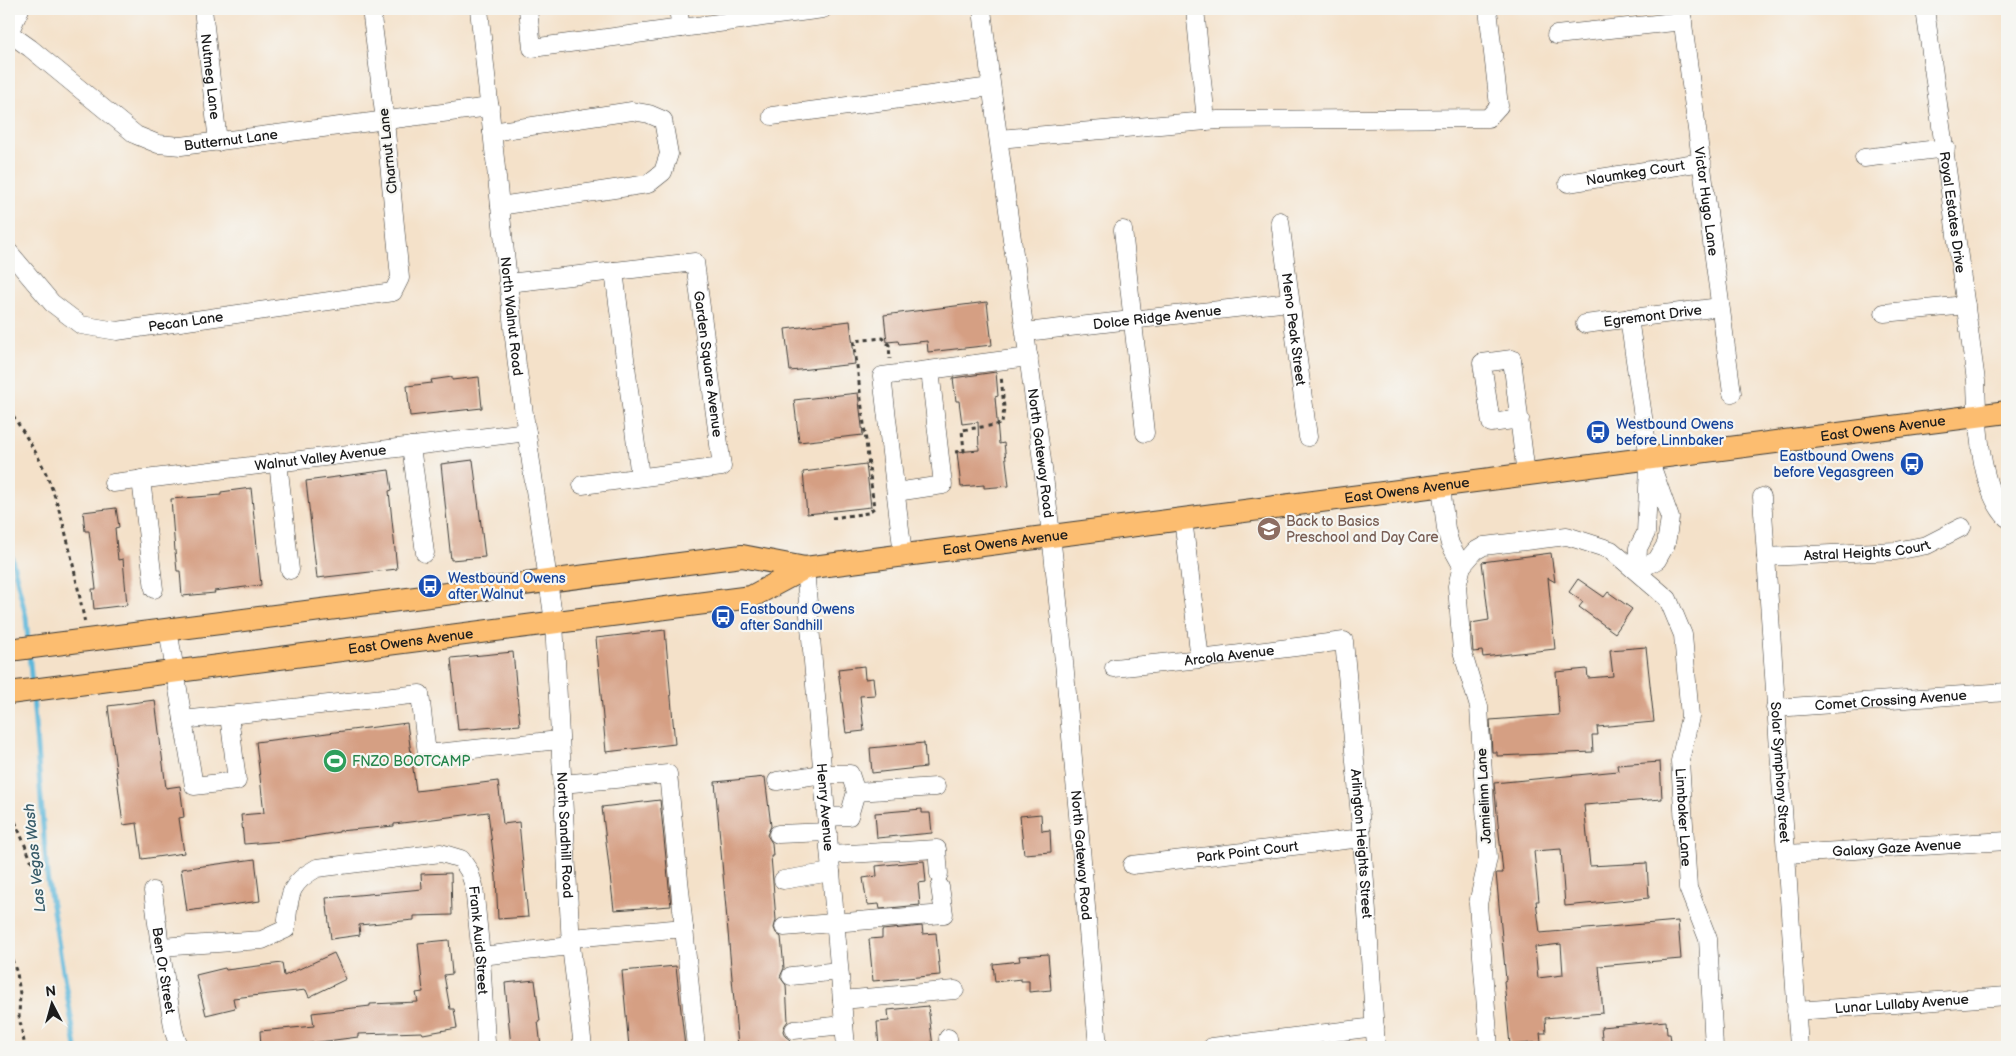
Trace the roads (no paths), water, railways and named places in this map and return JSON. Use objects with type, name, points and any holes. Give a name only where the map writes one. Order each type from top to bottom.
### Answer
[{"type":"main road","name":"East Owens Avenue","points":[[9,650],[96,631],[168,629],[742,556],[805,568],[2007,412]]},
{"type":"main road","name":"East Owens Avenue","points":[[9,693],[751,597],[805,568]]},
{"type":"street","points":[[9,33],[20,9]]},
{"type":"street","name":"Nutmeg Lane","points":[[203,9],[218,142]]},
{"type":"street","name":"Charnut Lane","points":[[371,9],[385,121],[400,278],[393,292]]},
{"type":"street","name":"North Walnut Road","points":[[480,9],[517,365],[554,622]]},
{"type":"street","points":[[528,9],[532,48],[817,9]]},
{"type":"street","points":[[678,9],[680,28]]},
{"type":"street","name":"North Gateway Road","points":[[982,9],[1026,332],[1051,536],[1074,768],[1098,1047]]},
{"type":"street","points":[[1195,9],[1206,121]]},
{"type":"street","points":[[999,139],[1206,121],[1488,118],[1499,106],[1488,9]]},
{"type":"street","name":"Royal Estates Drive","points":[[1925,9],[1946,148],[1976,381],[1977,416],[1989,485],[2003,514],[2007,518]]},
{"type":"street","points":[[1556,35],[1682,15]]},
{"type":"street","name":"Victor Hugo Lane","points":[[1682,15],[1732,393]]},
{"type":"street","name":"Butternut Lane","points":[[9,33],[136,135],[158,144],[181,146],[218,142],[490,107]]},
{"type":"street","points":[[772,116],[991,86]]},
{"type":"street","points":[[492,132],[632,111],[649,114],[663,120],[669,154],[663,172],[648,184],[500,206]]},
{"type":"street","points":[[1864,158],[1946,148]]},
{"type":"street","name":"Naumkeg Court","points":[[1568,183],[1702,162]]},
{"type":"street","name":"Meno Peak Street","points":[[1280,220],[1308,437]]},
{"type":"street","points":[[1124,230],[1145,433]]},
{"type":"street","name":"Pecan Lane","points":[[9,252],[52,303],[81,325],[117,331],[393,292]]},
{"type":"street","name":"Garden Square Avenue","points":[[508,283],[696,262],[722,467],[582,485]]},
{"type":"street","points":[[614,271],[640,478]]},
{"type":"street","name":"Dolce Ridge Avenue","points":[[1026,332],[1290,302]]},
{"type":"street","points":[[1884,313],[1966,304]]},
{"type":"street","name":"Egremont Drive","points":[[1585,324],[1720,307]]},
{"type":"street","points":[[1629,318],[1649,459],[1646,533],[1638,548],[1637,571]]},
{"type":"street","points":[[903,555],[887,375],[1029,356]]},
{"type":"street","points":[[896,492],[943,484],[930,370]]},
{"type":"street","points":[[1520,419],[1526,475]]},
{"type":"street","name":"Walnut Valley Avenue","points":[[113,483],[527,432]]},
{"type":"street","points":[[411,446],[425,554]]},
{"type":"street","points":[[1637,571],[1658,560],[1666,544],[1670,518],[1649,459]]},
{"type":"street","points":[[278,462],[290,570]]},
{"type":"street","points":[[141,479],[154,588]]},
{"type":"street","points":[[1441,486],[1446,529],[1450,544],[1462,566]]},
{"type":"street","name":"Solar Symphony Street","points":[[1762,497],[1799,1047]]},
{"type":"street","points":[[1183,519],[1200,659]]},
{"type":"street","name":"Astral Heights Court","points":[[1766,557],[1896,551],[1927,545],[1962,528]]},
{"type":"street","points":[[1646,533],[1666,544]]},
{"type":"street","name":"Linnbaker Lane","points":[[1462,566],[1475,551],[1484,546],[1568,536],[1612,550],[1668,599],[1683,635],[1690,717],[1680,761],[1688,888],[1708,939],[1714,1047]]},
{"type":"street","name":"Jamielinn Lane","points":[[1462,566],[1457,586],[1462,651],[1480,716],[1488,858],[1478,904],[1490,1047]]},
{"type":"street","name":"Henry Avenue","points":[[805,568],[846,1047]]},
{"type":"street","name":"North Sandhill Road","points":[[554,622],[559,740],[572,942],[583,1047]]},
{"type":"street","points":[[168,629],[194,786],[237,781],[229,715]]},
{"type":"street","name":"Arcola Avenue","points":[[1114,668],[1344,641]]},
{"type":"street","name":"Arlington Heights Street","points":[[1344,641],[1362,838],[1376,1047]]},
{"type":"street","name":"Comet Crossing Avenue","points":[[1775,708],[2007,692]]},
{"type":"street","points":[[183,720],[420,694],[427,754],[559,740]]},
{"type":"street","points":[[562,784],[668,774],[696,1047]]},
{"type":"street","points":[[777,781],[823,774],[850,774],[856,792],[849,816],[827,825],[778,834]]},
{"type":"street","points":[[856,792],[936,787]]},
{"type":"street","name":"Park Point Court","points":[[1132,865],[1362,838]]},
{"type":"street","name":"Galaxy Gaze Avenue","points":[[1787,854],[2007,841]]},
{"type":"street","points":[[783,880],[831,863],[937,849],[944,914],[834,921],[784,927]]},
{"type":"street","name":"Frank Auid Street","points":[[160,948],[262,940],[286,928],[292,889],[304,875],[317,868],[440,853],[461,860],[469,872],[474,886],[481,956],[485,1047]]},
{"type":"street","name":"Ben Or Street","points":[[153,891],[160,948],[174,1032],[179,1047]]},
{"type":"street","points":[[481,956],[684,928]]},
{"type":"street","points":[[791,976],[840,971]]},
{"type":"street","points":[[842,1000],[955,990]]},
{"type":"street","name":"Lunar Lullaby Avenue","points":[[1796,1011],[2007,996]]},
{"type":"street","points":[[794,1030],[844,1025]]},
{"type":"street","points":[[1212,1047],[1375,1027]]},
{"type":"waterway","name":"Las Vegas Wash","points":[[9,546],[26,617],[28,641]]},
{"type":"waterway","name":"Las Vegas Wash","points":[[29,652],[32,686]]},
{"type":"waterway","name":"Las Vegas Wash","points":[[33,697],[47,876],[76,1047]]},
{"type":"place","name":"Westbound Owens before Linnbaker","points":[[1598,432]]},
{"type":"place","name":"Eastbound Owens before Vegasgreen","points":[[1912,464]]},
{"type":"place","name":"Back to Basics Preschool and Day Care","points":[[1269,529]]},
{"type":"place","name":"Westbound Owens after Walnut","points":[[430,586]]},
{"type":"place","name":"Eastbound Owens after Sandhill","points":[[723,617]]},
{"type":"place","name":"FNZO BOOTCAMP","points":[[335,761]]}]
